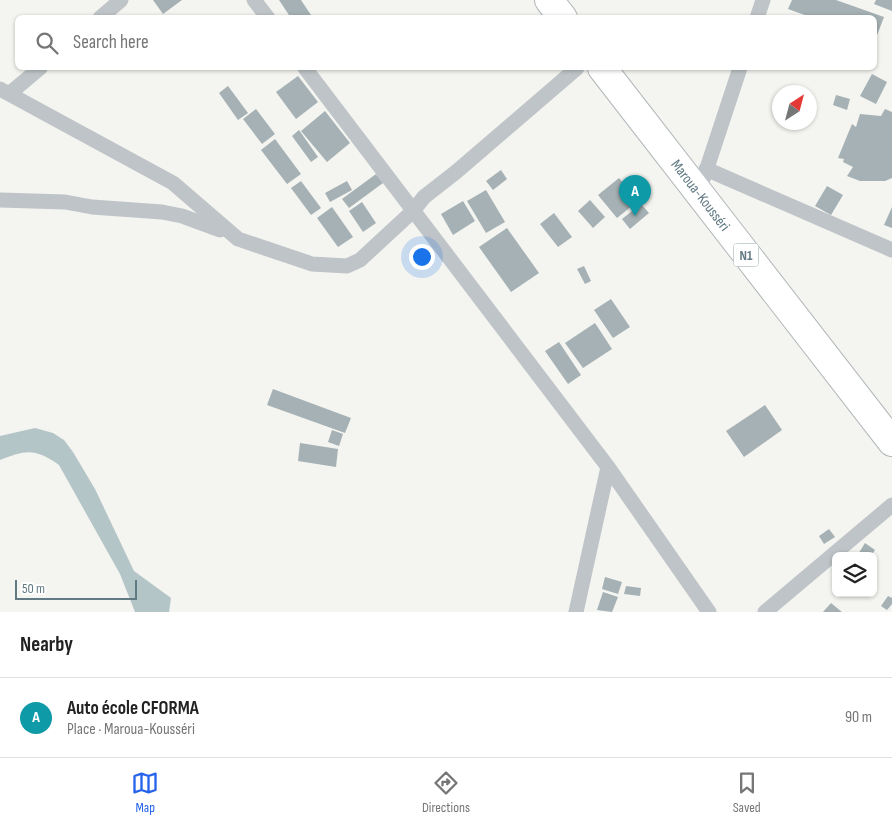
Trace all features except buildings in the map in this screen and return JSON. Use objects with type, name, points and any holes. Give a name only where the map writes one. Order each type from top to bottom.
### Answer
[{"type":"highway","points":[[549,0],[561,15]]},
{"type":"highway","name":"Maroua-Kousséri","points":[[604,70],[892,442]]},
{"type":"street","points":[[104,15],[121,0]]},
{"type":"street","points":[[254,0],[266,15]]},
{"type":"street","points":[[759,15],[764,0]]},
{"type":"street","points":[[37,70],[4,91],[173,183],[238,239]]},
{"type":"street","points":[[306,70],[608,467],[709,612]]},
{"type":"street","points":[[0,200],[64,202],[110,209],[162,212],[213,227],[238,239],[312,264],[346,266],[360,260],[412,211],[424,196],[456,172],[575,70]]},
{"type":"street","points":[[700,196],[706,169],[739,70]]},
{"type":"street","points":[[706,169],[892,250]]},
{"type":"street","points":[[576,612],[608,467]]},
{"type":"street","points":[[765,612],[892,505]]},
{"type":"shaded area","points":[[35,428],[53,433],[64,440],[73,452],[95,489],[134,571],[171,598],[169,612],[135,612],[120,574],[59,465],[51,459],[30,452],[0,460],[0,436]]},
{"type":"place","name":"Auto école CFORMA","points":[[635,216]]}]
